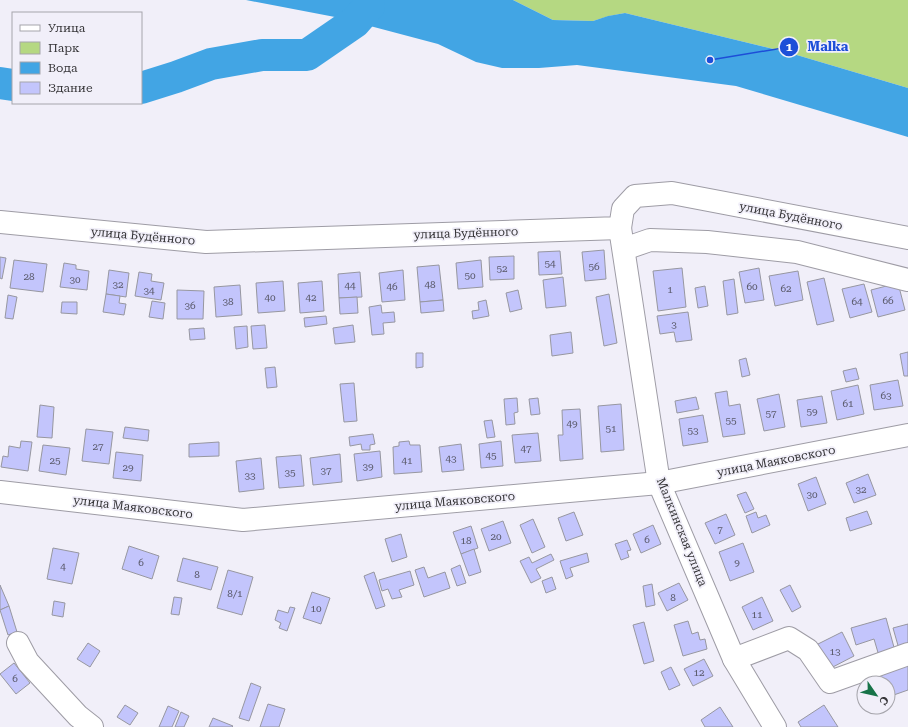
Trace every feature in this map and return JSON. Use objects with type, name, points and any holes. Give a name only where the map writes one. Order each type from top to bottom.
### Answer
[{"type":"street","name":"улица Будённого","points":[[0,222],[206,242],[620,228],[623,209],[635,196],[672,193],[908,238]]},
{"type":"street","name":"Малкинская улица","points":[[620,228],[659,483],[734,659],[775,727]]},
{"type":"street","points":[[624,249],[650,240],[714,242],[797,252],[908,280]]},
{"type":"street","name":"улица Маяковского","points":[[0,492],[243,520],[659,483],[908,435]]},
{"type":"street","points":[[734,659],[789,638],[808,650],[830,682],[908,654]]},
{"type":"street","points":[[18,643],[28,662],[78,716],[92,727]]},
{"type":"green space","points":[[513,0],[908,0],[908,88],[790,53],[625,13],[593,21],[553,20]]},
{"type":"water","points":[[246,0],[513,0],[553,20],[593,21],[608,16],[625,13],[790,53],[908,88],[908,137],[736,86],[577,65],[539,68],[502,68],[476,62],[438,44],[335,17]]},
{"type":"building","points":[[604,250],[606,279],[585,281],[582,252]]},
{"type":"building","points":[[560,251],[562,274],[539,275],[538,252]]},
{"type":"building","points":[[514,256],[514,279],[490,280],[489,257]]},
{"type":"building","points":[[0,257],[6,258],[2,279],[0,278]]},
{"type":"building","points":[[14,260],[47,264],[43,292],[10,288]]},
{"type":"building","points":[[481,260],[483,287],[458,289],[456,263]]},
{"type":"building","points":[[64,263],[76,265],[76,269],[89,271],[87,290],[60,287]]},
{"type":"building","points":[[439,265],[443,300],[420,302],[417,267]]},
{"type":"building","points":[[682,268],[686,307],[658,311],[653,271]]},
{"type":"building","points":[[759,268],[764,300],[745,303],[739,272]]},
{"type":"building","points":[[109,270],[129,273],[126,297],[106,294]]},
{"type":"building","points":[[403,270],[405,300],[382,302],[379,273]]},
{"type":"building","points":[[798,271],[803,300],[775,306],[769,276]]},
{"type":"building","points":[[139,272],[152,274],[151,281],[164,283],[161,300],[135,296]]},
{"type":"building","points":[[360,272],[362,297],[339,298],[338,274]]},
{"type":"building","points":[[563,277],[566,306],[546,308],[543,280]]},
{"type":"building","points":[[824,278],[834,321],[817,325],[807,282]]},
{"type":"building","points":[[734,279],[738,313],[727,315],[723,281]]},
{"type":"building","points":[[283,281],[285,311],[258,313],[256,283]]},
{"type":"building","points":[[322,281],[324,311],[300,313],[298,283]]},
{"type":"building","points":[[898,283],[905,310],[878,317],[871,290]]},
{"type":"building","points":[[864,284],[872,312],[850,318],[842,289]]},
{"type":"building","points":[[240,285],[242,315],[216,317],[214,287]]},
{"type":"building","points":[[705,286],[708,306],[698,308],[695,288]]},
{"type":"building","points":[[177,290],[204,291],[203,319],[177,319]]},
{"type":"building","points":[[518,290],[522,309],[510,312],[506,293]]},
{"type":"building","points":[[106,294],[120,296],[119,303],[126,304],[124,315],[103,312]]},
{"type":"building","points":[[609,294],[617,343],[604,346],[596,297]]},
{"type":"building","points":[[8,295],[17,297],[13,319],[5,318]]},
{"type":"building","points":[[357,297],[358,313],[340,314],[339,298]]},
{"type":"building","points":[[443,300],[444,311],[421,313],[420,302]]},
{"type":"building","points":[[486,300],[489,316],[473,319],[472,311],[479,310],[478,302]]},
{"type":"building","points":[[152,301],[165,303],[163,319],[149,317]]},
{"type":"building","points":[[62,302],[77,302],[77,314],[61,313]]},
{"type":"building","points":[[381,305],[382,313],[394,312],[395,322],[383,323],[384,334],[372,335],[369,307]]},
{"type":"building","points":[[688,312],[692,340],[676,342],[674,332],[660,334],[657,316]]},
{"type":"building","points":[[326,316],[327,324],[305,327],[304,318]]},
{"type":"building","points":[[265,325],[267,348],[253,349],[251,326]]},
{"type":"building","points":[[353,325],[355,342],[335,344],[333,328]]},
{"type":"building","points":[[247,326],[248,347],[236,349],[234,327]]},
{"type":"building","points":[[204,328],[205,339],[190,340],[189,329]]},
{"type":"building","points":[[571,332],[573,353],[552,356],[550,335]]},
{"type":"building","points":[[908,352],[908,376],[904,376],[900,354]]},
{"type":"building","points":[[416,353],[423,353],[423,367],[416,368]]},
{"type":"building","points":[[746,358],[750,375],[742,377],[739,360]]},
{"type":"building","points":[[275,367],[277,387],[267,388],[265,368]]},
{"type":"building","points":[[856,368],[859,379],[846,382],[843,371]]},
{"type":"building","points":[[898,380],[903,406],[874,410],[870,385]]},
{"type":"building","points":[[354,383],[357,421],[344,422],[340,384]]},
{"type":"building","points":[[858,385],[864,414],[837,420],[831,391]]},
{"type":"building","points":[[727,391],[729,406],[740,404],[745,434],[723,437],[715,393]]},
{"type":"building","points":[[779,394],[785,427],[764,431],[757,399]]},
{"type":"building","points":[[822,396],[827,423],[801,427],[797,400]]},
{"type":"building","points":[[696,397],[699,409],[677,413],[675,401]]},
{"type":"building","points":[[517,398],[518,412],[514,413],[515,424],[506,425],[504,399]]},
{"type":"building","points":[[538,398],[540,414],[531,415],[529,399]]},
{"type":"building","points":[[621,404],[624,450],[601,452],[598,406]]},
{"type":"building","points":[[40,405],[54,407],[52,438],[37,437]]},
{"type":"building","points":[[580,409],[583,459],[560,461],[558,435],[563,435],[562,410]]},
{"type":"building","points":[[703,415],[708,442],[683,446],[679,419]]},
{"type":"building","points":[[492,420],[495,437],[487,438],[484,421]]},
{"type":"building","points":[[125,427],[149,430],[148,441],[123,438]]},
{"type":"building","points":[[86,429],[113,432],[109,464],[82,461]]},
{"type":"building","points":[[538,433],[541,461],[515,463],[512,435]]},
{"type":"building","points":[[373,434],[375,444],[370,445],[370,450],[362,450],[361,444],[350,446],[349,437]]},
{"type":"building","points":[[21,441],[32,442],[28,471],[1,467],[3,456],[8,457],[9,446],[20,448]]},
{"type":"building","points":[[409,441],[410,445],[420,445],[422,472],[394,474],[393,447],[399,446],[399,442]]},
{"type":"building","points":[[501,441],[503,466],[481,468],[479,444]]},
{"type":"building","points":[[219,442],[219,456],[189,457],[189,444]]},
{"type":"building","points":[[461,444],[464,470],[442,472],[439,447]]},
{"type":"building","points":[[43,445],[70,448],[66,475],[39,471]]},
{"type":"building","points":[[380,451],[382,477],[357,481],[354,454]]},
{"type":"building","points":[[116,452],[143,455],[141,481],[113,478]]},
{"type":"building","points":[[340,454],[342,482],[313,485],[310,458]]},
{"type":"building","points":[[301,455],[304,486],[279,488],[276,457]]},
{"type":"building","points":[[261,458],[264,489],[239,492],[236,461]]},
{"type":"building","points":[[868,474],[876,495],[854,503],[846,483]]},
{"type":"building","points":[[816,477],[826,504],[808,511],[798,484]]},
{"type":"building","points":[[746,492],[754,509],[745,513],[737,495]]},
{"type":"building","points":[[867,511],[872,524],[850,531],[846,518]]},
{"type":"building","points":[[574,512],[583,535],[566,541],[558,518]]},
{"type":"building","points":[[756,512],[758,518],[766,515],[770,525],[752,533],[746,516]]},
{"type":"building","points":[[726,514],[735,535],[715,544],[705,523]]},
{"type":"building","points":[[533,519],[545,547],[532,553],[520,525]]},
{"type":"building","points":[[503,521],[511,543],[489,551],[481,529]]},
{"type":"building","points":[[653,525],[661,544],[641,553],[633,534]]},
{"type":"building","points":[[471,526],[478,548],[461,554],[453,532]]},
{"type":"building","points":[[401,534],[407,557],[392,562],[385,539]]},
{"type":"building","points":[[627,540],[631,550],[627,551],[629,557],[621,560],[615,544]]},
{"type":"building","points":[[743,543],[754,572],[730,581],[719,552]]},
{"type":"building","points":[[129,546],[159,556],[152,579],[122,569]]},
{"type":"building","points":[[53,548],[79,553],[72,584],[47,579]]},
{"type":"building","points":[[474,549],[481,572],[469,576],[461,554]]},
{"type":"building","points":[[587,553],[589,562],[570,568],[573,576],[566,579],[560,561]]},
{"type":"building","points":[[551,554],[554,560],[536,569],[541,578],[531,583],[520,561],[529,557],[532,563]]},
{"type":"building","points":[[183,558],[218,567],[211,590],[177,581]]},
{"type":"building","points":[[460,565],[466,583],[457,586],[451,569]]},
{"type":"building","points":[[424,567],[428,578],[445,572],[450,588],[424,597],[415,570]]},
{"type":"building","points":[[228,570],[253,577],[242,615],[217,608]]},
{"type":"building","points":[[410,571],[414,585],[399,590],[402,597],[392,599],[388,589],[382,591],[379,580]]},
{"type":"building","points":[[374,572],[385,606],[376,609],[364,576]]},
{"type":"building","points":[[552,577],[556,589],[546,593],[542,581]]},
{"type":"building","points":[[679,583],[688,600],[667,611],[658,593]]},
{"type":"building","points":[[652,584],[655,605],[646,607],[643,586]]},
{"type":"building","points":[[0,585],[9,606],[0,610]]},
{"type":"building","points":[[790,585],[801,607],[792,612],[780,590]]},
{"type":"building","points":[[312,592],[330,598],[321,624],[303,618]]},
{"type":"building","points":[[174,597],[182,598],[179,615],[171,614]]},
{"type":"building","points":[[762,597],[773,621],[753,630],[742,607]]},
{"type":"building","points":[[54,601],[65,603],[63,617],[52,615]]},
{"type":"building","points":[[9,606],[17,632],[8,635],[0,610]]},
{"type":"building","points":[[290,607],[295,608],[287,631],[279,628],[281,623],[275,620],[278,610],[288,613]]},
{"type":"building","points":[[886,618],[895,651],[879,656],[874,639],[856,645],[851,628]]},
{"type":"building","points":[[688,621],[692,634],[698,632],[700,640],[705,639],[707,649],[683,656],[674,625]]},
{"type":"building","points":[[644,622],[654,661],[644,664],[633,625]]},
{"type":"building","points":[[908,624],[908,647],[899,649],[893,628]]},
{"type":"building","points":[[842,632],[854,656],[829,669],[816,645]]},
{"type":"building","points":[[88,643],[100,651],[90,667],[77,659]]},
{"type":"building","points":[[704,659],[713,676],[693,686],[684,669]]},
{"type":"building","points":[[908,662],[908,690],[896,694],[896,675],[872,674]]},
{"type":"building","points":[[14,663],[30,683],[16,694],[0,674]]},
{"type":"building","points":[[671,667],[680,685],[669,690],[661,672]]},
{"type":"building","points":[[251,683],[261,687],[249,721],[239,718]]},
{"type":"building","points":[[268,704],[285,709],[279,727],[260,727]]},
{"type":"building","points":[[125,705],[138,713],[130,725],[117,717]]},
{"type":"building","points":[[824,705],[838,727],[801,727],[798,722]]},
{"type":"building","points":[[168,706],[179,711],[172,727],[159,727]]},
{"type":"building","points":[[720,707],[733,727],[705,727],[701,720]]},
{"type":"building","points":[[181,712],[189,716],[184,727],[175,727]]},
{"type":"building","points":[[213,718],[233,726],[209,727]]},
{"type":"waterway","points":[[142,88],[211,64],[262,55],[307,55],[355,22],[369,6]]},
{"type":"waterway","points":[[0,83],[12,85]]},
{"type":"place","name":"Malka","points":[[710,60]]}]
